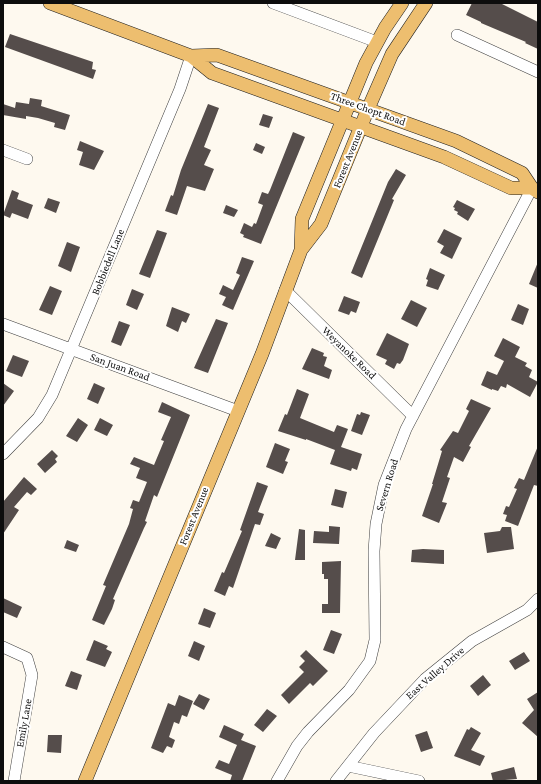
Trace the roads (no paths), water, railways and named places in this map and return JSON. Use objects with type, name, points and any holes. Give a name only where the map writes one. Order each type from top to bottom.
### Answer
[{"type":"main road","name":"Three Chopt Road","points":[[50,3],[192,56],[212,74],[444,157],[511,188],[535,190]]},
{"type":"main road","name":"Forest Avenue","points":[[301,250],[302,219],[366,63],[377,42],[402,3]]},
{"type":"main road","name":"Forest Avenue","points":[[85,781],[262,354],[301,250],[321,224],[392,54],[426,3]]},
{"type":"main road","name":"Three Chopt Road","points":[[192,56],[217,55],[456,141],[488,155],[522,173],[535,190]]},
{"type":"street","points":[[273,3],[377,42]]},
{"type":"street","points":[[457,35],[538,72]]},
{"type":"street","name":"Bobbiedell Lane","points":[[3,454],[38,418],[52,395],[180,89],[192,56]]},
{"type":"street","points":[[3,150],[27,159]]},
{"type":"street","name":"Severn Road","points":[[278,781],[297,746],[349,690],[370,661],[375,640],[374,550],[380,503],[392,462],[413,416],[535,190]]},
{"type":"street","name":"Weyanoke Road","points":[[285,290],[413,416]]},
{"type":"street","name":"San Juan Road","points":[[3,324],[238,411]]},
{"type":"street","name":"East Valley Drive","points":[[336,781],[396,708],[425,679],[472,641],[527,610],[538,599]]},
{"type":"street","name":"Emily Lane","points":[[3,647],[27,658],[32,675],[14,781]]},
{"type":"street","points":[[348,766],[419,781]]}]
